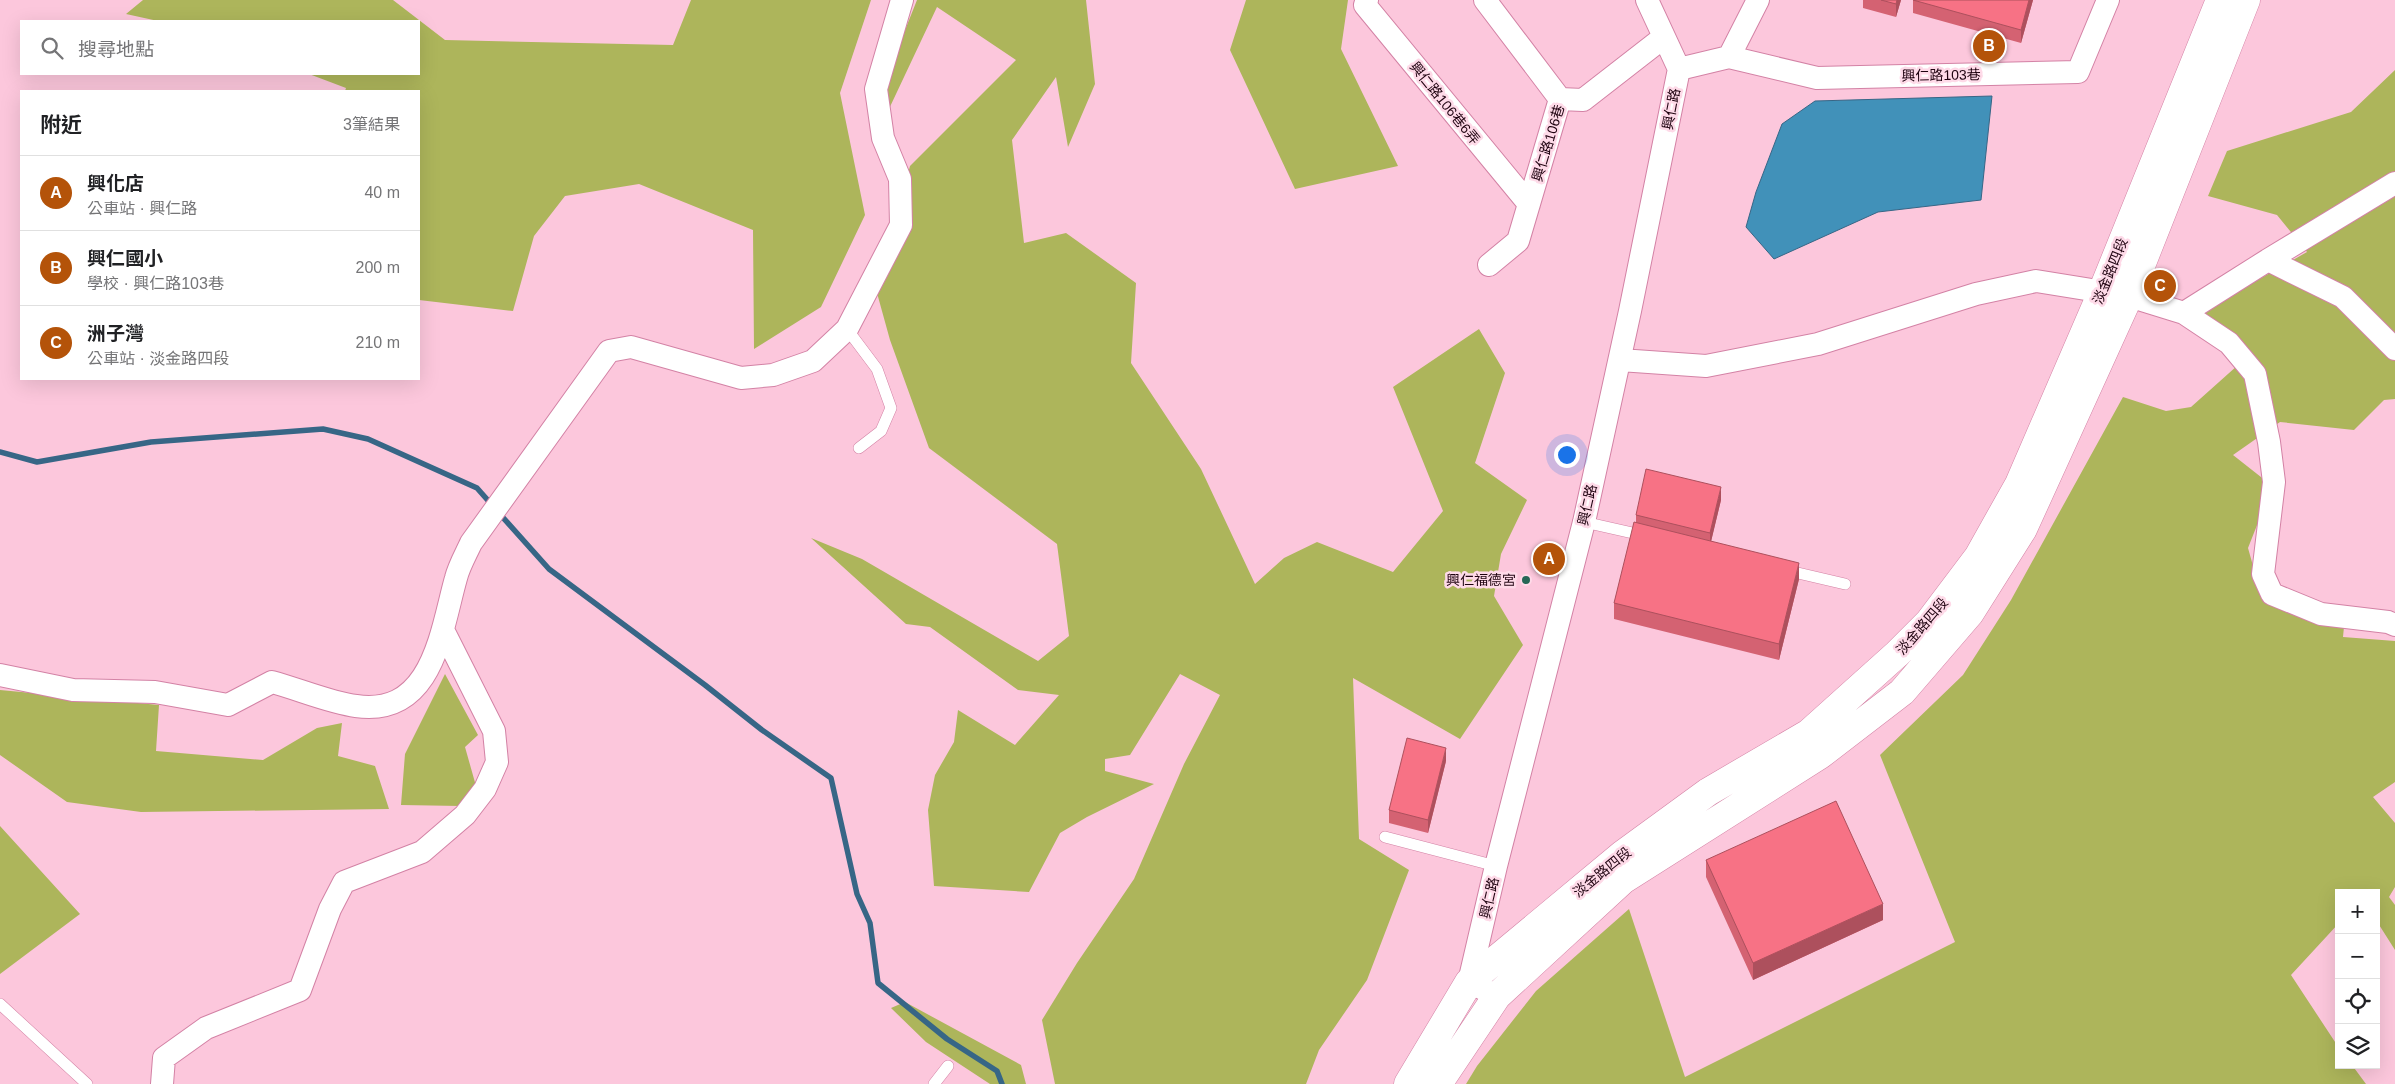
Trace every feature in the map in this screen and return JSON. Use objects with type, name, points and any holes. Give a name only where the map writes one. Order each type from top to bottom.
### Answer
[{"type":"main road","name":"淡金路四段","points":[[1408,1084],[1469,982],[1623,854],[1669,820],[1708,792],[1809,733],[1897,654],[1929,622],[1978,557],[2019,484],[2102,292],[2220,0]]},
{"type":"main road","name":"淡金路四段","points":[[1438,1084],[1497,996],[1623,880],[1820,755],[1902,692],[1970,613],[2023,528],[2129,296],[2246,0]]},
{"type":"street","points":[[0,675],[73,690],[155,692],[228,705],[272,682],[357,706],[390,705],[421,682],[439,648],[456,575],[471,543],[609,351],[632,347],[741,378],[765,376],[813,361],[847,329],[901,225],[900,179],[883,138],[876,89],[902,0]]},
{"type":"street","name":"興仁路106巷6弄","points":[[1367,0],[1366,6],[1529,204]]},
{"type":"street","points":[[1485,0],[1560,99]]},
{"type":"street","name":"興仁路","points":[[1469,982],[1496,866],[1584,522],[1620,360],[1679,69],[1647,0]]},
{"type":"street","points":[[1679,69],[1729,57],[1758,0]]},
{"type":"street","name":"興仁路103巷","points":[[1729,57],[1816,78],[2078,72],[2108,0]]},
{"type":"street","name":"興仁路106巷","points":[[1489,265],[1518,241],[1560,99],[1583,100],[1664,37]]},
{"type":"street","points":[[2184,312],[2395,183]]},
{"type":"street","points":[[2268,260],[2343,297],[2395,349]]},
{"type":"street","points":[[1620,360],[1706,366],[1818,344],[1976,294],[2036,281],[2129,296],[2184,312],[2229,343],[2255,374],[2269,442],[2274,482],[2263,574],[2272,594],[2321,614],[2388,622],[2395,625]]},
{"type":"street","points":[[162,1084],[164,1058],[206,1028],[300,990],[330,909],[344,882],[422,852],[465,816],[485,789],[497,762],[494,731],[443,630]]},
{"type":"street","points":[[1469,982],[1497,996]]},
{"type":"lane","points":[[847,329],[877,369],[891,408],[880,430],[859,448]]},
{"type":"lane","points":[[1584,522],[1661,540]]},
{"type":"lane","points":[[1777,568],[1844,584]]},
{"type":"lane","points":[[1385,837],[1496,866]]},
{"type":"lane","points":[[0,1004],[87,1084]]},
{"type":"lane","points":[[934,1084],[948,1066]]},
{"type":"green space","points":[[143,0],[393,0],[419,20],[153,20],[126,14]]},
{"type":"green space","points":[[691,0],[871,0],[840,93],[865,215],[821,307],[754,349],[753,230],[639,184],[565,196],[534,236],[513,311],[420,300],[420,90],[345,90],[346,88],[312,75],[420,75],[420,21],[445,40],[673,45]]},
{"type":"green space","points":[[917,0],[1086,0],[1095,84],[1068,147],[1056,77],[1012,140],[1024,243],[1066,233],[1136,283],[1131,363],[1201,469],[1255,584],[1284,558],[1317,542],[1393,572],[1443,511],[1393,387],[1479,329],[1505,373],[1475,463],[1527,500],[1501,554],[1494,596],[1523,645],[1460,739],[1353,678],[1359,839],[1409,870],[1367,980],[1319,1050],[1306,1084],[1055,1084],[1042,1020],[1077,963],[1134,879],[1184,764],[1220,695],[1180,674],[1130,755],[1105,759],[1105,771],[1154,784],[1087,817],[1060,833],[1029,892],[934,886],[928,810],[935,775],[954,742],[958,710],[1015,745],[1059,695],[1018,690],[930,627],[906,624],[811,538],[862,559],[1038,661],[1069,636],[1057,544],[929,448],[890,340],[877,293],[910,166],[1016,60],[937,7],[888,111],[882,88]]},
{"type":"green space","points":[[1246,0],[1348,0],[1341,49],[1398,166],[1295,189],[1230,50]]},
{"type":"green space","points":[[2395,70],[2395,399],[2384,400],[2354,430],[2280,422],[2233,455],[2266,481],[2263,510],[2248,548],[2259,587],[2287,609],[2346,606],[2343,637],[2395,641],[2395,782],[2373,797],[2395,823],[2395,887],[2389,897],[2395,905],[2395,950],[2380,926],[2380,889],[2335,889],[2335,927],[2291,975],[2335,1042],[2335,1069],[2355,1069],[2366,1084],[1466,1084],[1477,1066],[1536,991],[1629,909],[1685,1077],[1955,942],[1880,755],[1963,675],[2011,600],[2123,397],[2166,411],[2191,407],[2247,357],[2201,312],[2307,252],[2277,215],[2208,196],[2227,151],[2351,112]]},
{"type":"green space","points":[[445,674],[478,735],[465,747],[476,786],[461,806],[401,805],[405,754]]},
{"type":"green space","points":[[0,690],[159,705],[156,751],[263,760],[317,728],[342,723],[338,756],[375,766],[389,809],[141,812],[67,802],[0,755]]},
{"type":"green space","points":[[0,826],[80,914],[0,974]]},
{"type":"green space","points":[[905,1002],[1021,1065],[1026,1084],[990,1084],[926,1042],[891,1008]]},
{"type":"water","points":[[1992,96],[1981,200],[1878,212],[1774,259],[1746,227],[1756,192],[1782,124],[1815,101]]},
{"type":"building","points":[[1881,0],[1897,0],[1896,4]]},
{"type":"building","points":[[1913,0],[2029,0],[2021,30]]},
{"type":"building","points":[[1646,469],[1721,487],[1710,533],[1636,515]]},
{"type":"building","points":[[1634,522],[1799,563],[1779,644],[1614,603]]},
{"type":"building","points":[[1407,738],[1446,748],[1428,820],[1389,810]]},
{"type":"building","points":[[1836,801],[1883,904],[1753,963],[1706,860]]},
{"type":"waterway","points":[[0,452],[37,462],[151,442],[323,429],[368,439],[477,488],[492,505]]},
{"type":"waterway","points":[[498,512],[549,569],[705,685],[762,730],[831,778],[857,894],[870,923],[878,983],[947,1039],[997,1071],[1002,1084]]},
{"type":"place","name":"興仁國小","points":[[1989,46]]},
{"type":"place","name":"洲子灣","points":[[2160,286]]},
{"type":"place","name":"興化店","points":[[1549,559]]},
{"type":"place","name":"興仁福德宮","points":[[1526,580]]}]
